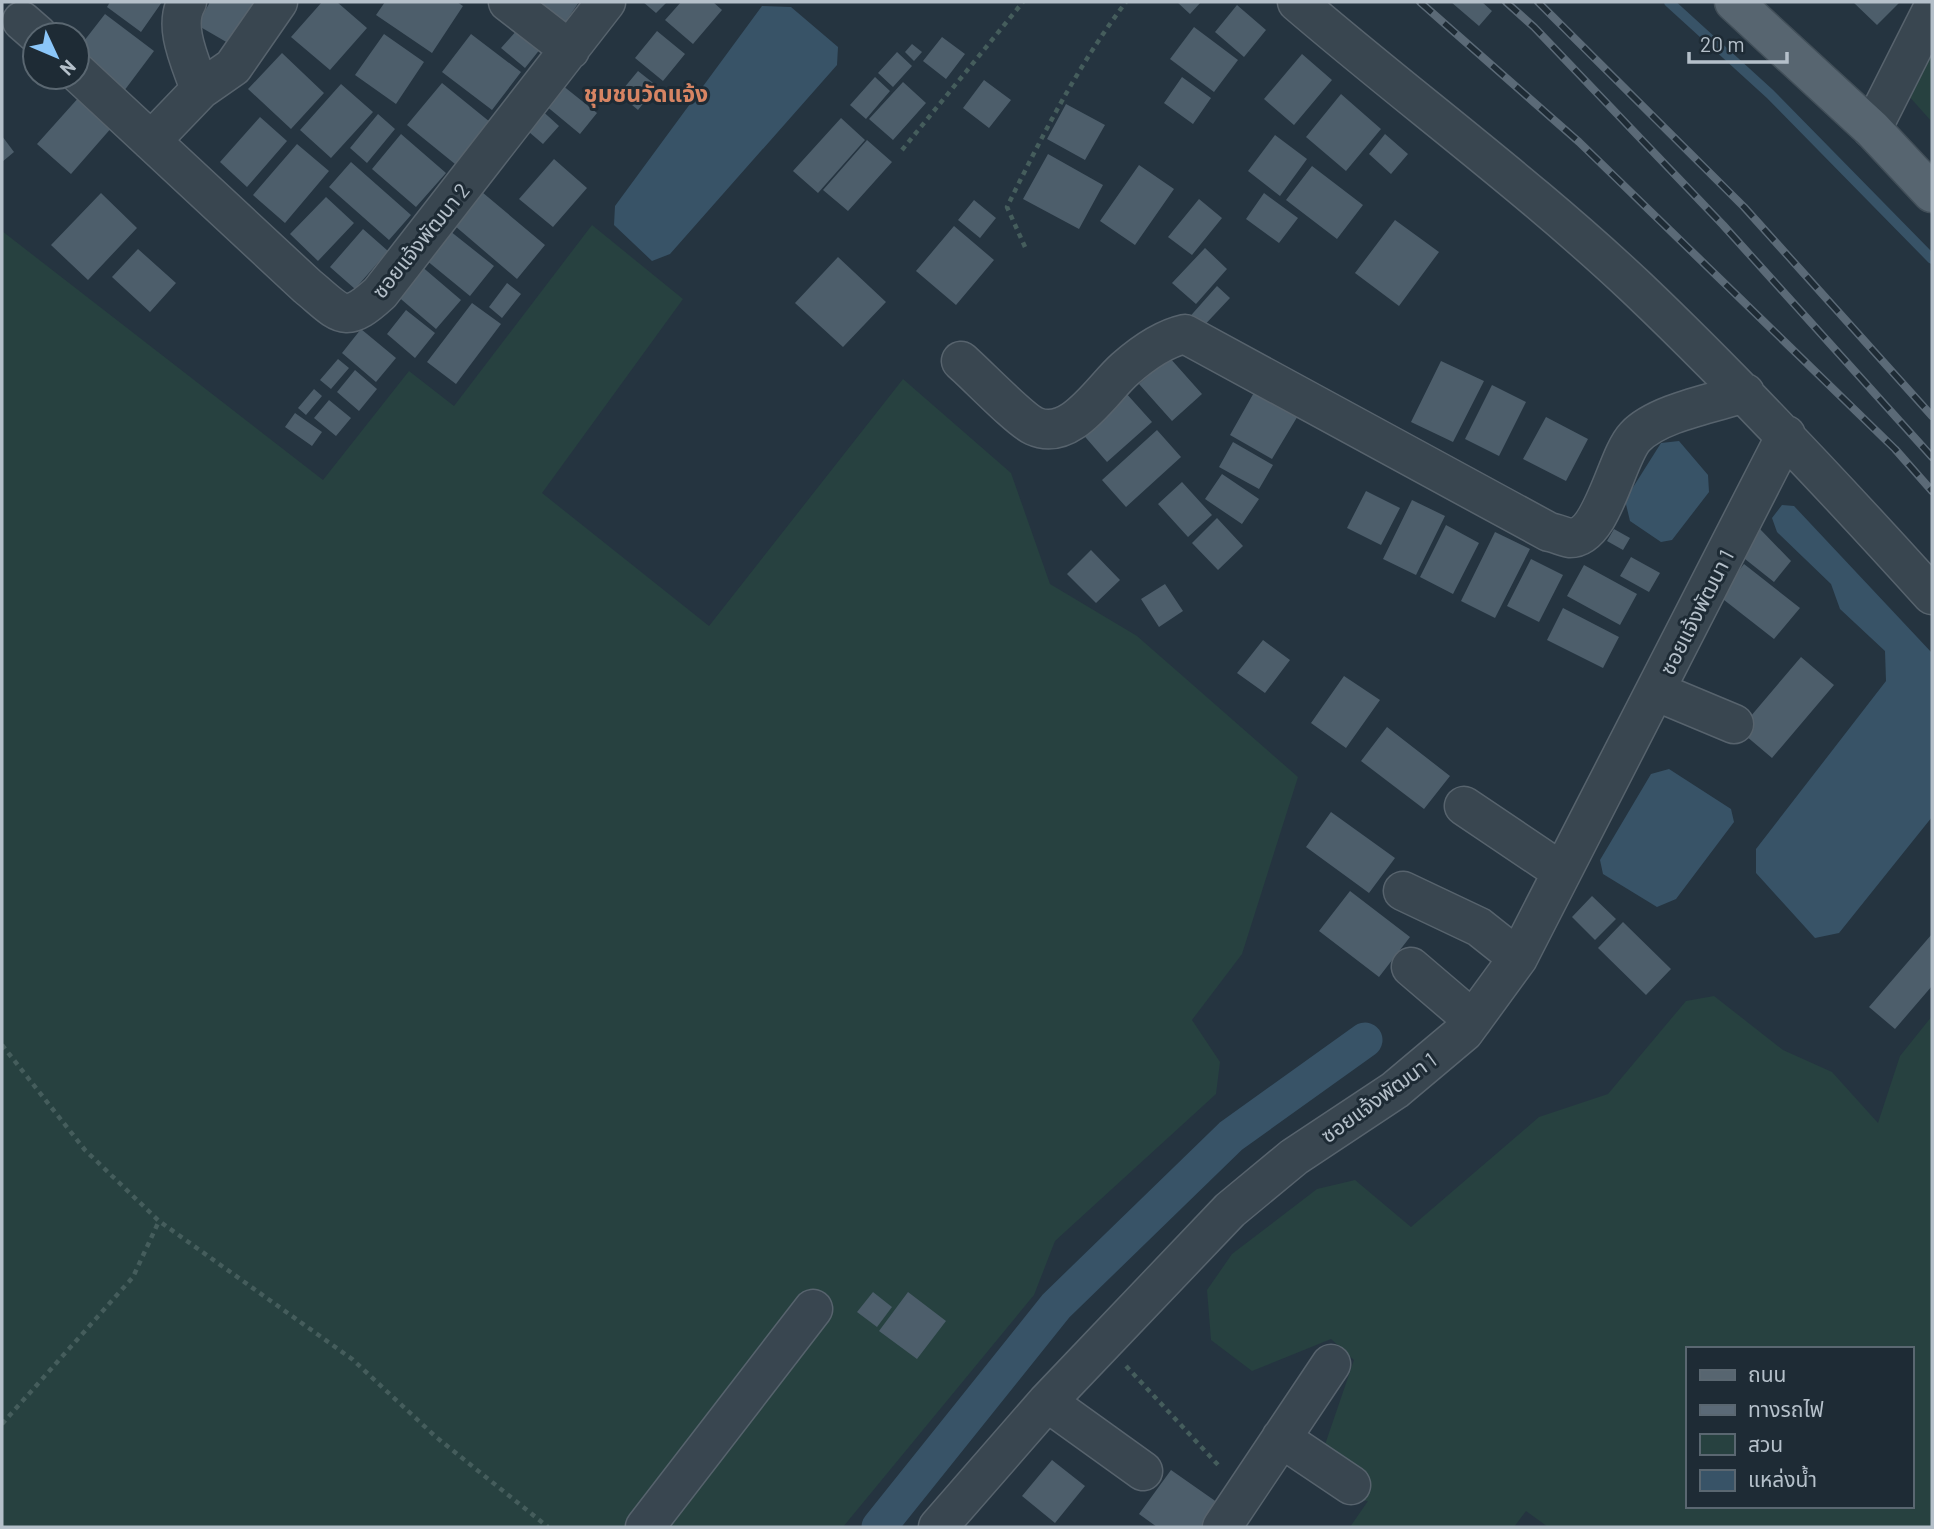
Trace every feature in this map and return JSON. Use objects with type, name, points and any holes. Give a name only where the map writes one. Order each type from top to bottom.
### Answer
[{"type":"main road","points":[[1734,2],[1872,129],[1932,193]]},
{"type":"street","points":[[187,2],[182,10],[184,42],[200,90]]},
{"type":"street","points":[[151,141],[200,90],[233,67],[278,2]]},
{"type":"street","points":[[508,2],[570,50]]},
{"type":"street","name":"ซอยแจ้งพัฒนา 2","points":[[91,85],[307,286],[336,310],[350,315],[361,311],[380,293],[606,2]]},
{"type":"street","points":[[1297,2],[1377,70],[1476,146],[1637,288],[1786,435],[1932,595]]},
{"type":"street","points":[[1872,129],[1932,10]]},
{"type":"street","points":[[961,361],[1034,426],[1054,430],[1073,421],[1126,368],[1169,338],[1185,334],[1549,532],[1570,538],[1583,534],[1595,519],[1634,437],[1658,421],[1745,393]]},
{"type":"street","name":"ซอยแจ้งพัฒนา 1","points":[[938,1527],[1046,1402],[1230,1210],[1294,1157],[1395,1090],[1464,1031],[1473,1020],[1518,958],[1786,435]]},
{"type":"street","points":[[1655,691],[1734,724]]},
{"type":"street","points":[[1464,806],[1562,872]]},
{"type":"street","points":[[1403,891],[1479,927],[1518,958]]},
{"type":"street","points":[[1410,967],[1473,1020]]},
{"type":"street","points":[[645,1527],[813,1309]]},
{"type":"street","points":[[1222,1527],[1331,1364]]},
{"type":"street","points":[[1046,1402],[1143,1471]]},
{"type":"street","points":[[1281,1438],[1351,1485]]},
{"type":"path","points":[[902,150],[1023,2]]},
{"type":"path","points":[[1025,247],[1007,207],[1045,129],[1106,28],[1126,2]]},
{"type":"path","points":[[2,1045],[85,1150],[159,1221],[352,1359],[436,1437],[548,1527]]},
{"type":"path","points":[[2,1424],[133,1277],[159,1221]]},
{"type":"path","points":[[1103,1343],[1192,1434],[1243,1495]]},
{"type":"green space","points":[[1932,38],[1932,122],[1907,94]]},
{"type":"green space","points":[[592,225],[683,299],[542,493],[709,626],[903,379],[1011,473],[1050,584],[1137,636],[1298,777],[1242,954],[1192,1020],[1220,1062],[1216,1094],[1055,1241],[1034,1295],[843,1527],[2,1527],[2,231],[323,480],[409,371],[454,406]]},
{"type":"green space","points":[[1714,996],[1783,1050],[1832,1072],[1878,1123],[1900,1056],[1932,1016],[1932,1527],[1548,1527],[1526,1511],[1514,1527],[1350,1527],[1368,1501],[1342,1498],[1318,1465],[1354,1360],[1331,1339],[1252,1371],[1211,1340],[1207,1290],[1232,1254],[1317,1189],[1355,1180],[1411,1227],[1539,1117],[1608,1094],[1686,1001]]},
{"type":"water","points":[[762,6],[791,7],[838,47],[837,65],[670,254],[652,261],[614,225],[615,206]]},
{"type":"water","points":[[1679,441],[1708,475],[1709,492],[1672,540],[1661,542],[1630,521],[1625,500],[1661,443]]},
{"type":"water","points":[[1782,505],[1794,506],[1932,653],[1932,817],[1839,933],[1815,938],[1756,873],[1756,849],[1886,681],[1885,651],[1840,609],[1831,584],[1777,532],[1772,518]]},
{"type":"water","points":[[1669,769],[1731,809],[1734,822],[1676,899],[1657,907],[1603,874],[1600,860],[1651,774]]},
{"type":"building","points":[[110,2],[162,2],[141,32],[107,7]]},
{"type":"building","points":[[210,2],[262,2],[235,47],[197,25]]},
{"type":"building","points":[[322,2],[337,2],[367,28],[330,70],[291,37]]},
{"type":"building","points":[[385,2],[457,2],[463,6],[432,53],[376,15]]},
{"type":"building","points":[[532,2],[579,2],[560,30]]},
{"type":"building","points":[[643,2],[667,2],[656,13]]},
{"type":"building","points":[[681,2],[713,2],[722,10],[693,44],[665,20]]},
{"type":"building","points":[[1177,2],[1201,2],[1190,14]]},
{"type":"building","points":[[1451,2],[1482,2],[1492,11],[1479,26]]},
{"type":"building","points":[[1853,2],[1900,2],[1877,25]]},
{"type":"building","points":[[1237,5],[1266,30],[1244,57],[1215,32]]},
{"type":"building","points":[[105,14],[154,51],[124,91],[91,66],[91,32]]},
{"type":"building","points":[[1194,27],[1238,60],[1214,92],[1170,59]]},
{"type":"building","points":[[518,29],[541,48],[525,68],[501,48]]},
{"type":"building","points":[[657,31],[685,54],[663,81],[635,58]]},
{"type":"building","points":[[384,34],[424,62],[396,104],[355,75]]},
{"type":"building","points":[[471,34],[521,72],[492,110],[442,72]]},
{"type":"building","points":[[942,37],[965,54],[946,79],[923,61]]},
{"type":"building","points":[[912,44],[922,52],[914,61],[905,52]]},
{"type":"building","points":[[897,52],[912,66],[893,87],[878,73]]},
{"type":"building","points":[[282,53],[324,93],[291,129],[248,89]]},
{"type":"building","points":[[1302,54],[1332,80],[1294,125],[1264,99]]},
{"type":"building","points":[[638,71],[657,86],[638,110],[619,94]]},
{"type":"building","points":[[875,77],[890,91],[866,119],[850,105]]},
{"type":"building","points":[[1182,77],[1211,98],[1193,124],[1164,103]]},
{"type":"building","points":[[984,80],[1011,100],[989,128],[963,108]]},
{"type":"building","points":[[903,82],[926,103],[893,140],[869,119]]},
{"type":"building","points":[[442,83],[490,122],[455,164],[407,125]]},
{"type":"building","points":[[341,84],[373,112],[331,158],[300,130]]},
{"type":"building","points":[[562,85],[597,113],[580,134],[545,105]]},
{"type":"building","points":[[1341,94],[1381,129],[1346,171],[1306,137]]},
{"type":"building","points":[[80,96],[113,126],[71,174],[37,144]]},
{"type":"building","points":[[1066,104],[1105,125],[1085,160],[1047,139]]},
{"type":"building","points":[[538,107],[559,126],[543,144],[522,126]]},
{"type":"building","points":[[378,114],[395,129],[367,163],[350,148]]},
{"type":"building","points":[[260,117],[287,141],[247,187],[220,162]]},
{"type":"building","points":[[841,118],[865,140],[818,193],[793,171]]},
{"type":"building","points":[[401,134],[446,173],[416,207],[372,169]]},
{"type":"building","points":[[1385,134],[1408,154],[1391,174],[1369,154]]},
{"type":"building","points":[[1275,135],[1307,159],[1280,196],[1248,171]]},
{"type":"building","points":[[2,136],[14,152],[2,162]]},
{"type":"building","points":[[867,140],[892,162],[848,211],[823,190]]},
{"type":"building","points":[[297,144],[329,171],[285,223],[253,195]]},
{"type":"building","points":[[1048,154],[1103,185],[1079,229],[1023,199]]},
{"type":"building","points":[[554,159],[587,188],[553,227],[519,199]]},
{"type":"building","points":[[351,162],[411,215],[389,240],[329,187]]},
{"type":"building","points":[[1139,165],[1174,189],[1135,245],[1100,221]]},
{"type":"building","points":[[1312,166],[1363,205],[1337,239],[1286,200]]},
{"type":"building","points":[[476,187],[545,245],[517,279],[448,220]]},
{"type":"building","points":[[101,193],[137,228],[88,280],[51,245]]},
{"type":"building","points":[[1264,193],[1298,218],[1279,243],[1246,219]]},
{"type":"building","points":[[326,197],[354,223],[318,261],[290,234]]},
{"type":"building","points":[[1199,199],[1222,218],[1192,255],[1168,237]]},
{"type":"building","points":[[974,200],[996,218],[980,238],[958,220]]},
{"type":"building","points":[[1395,220],[1439,252],[1399,306],[1355,273]]},
{"type":"building","points":[[954,226],[994,260],[956,305],[916,271]]},
{"type":"building","points":[[363,229],[388,251],[355,289],[330,267]]},
{"type":"building","points":[[450,231],[494,266],[470,296],[426,260]]},
{"type":"building","points":[[1205,248],[1227,269],[1196,304],[1172,283]]},
{"type":"building","points":[[138,249],[176,283],[150,312],[112,277]]},
{"type":"building","points":[[838,257],[886,302],[843,347],[795,303]]},
{"type":"building","points":[[420,265],[461,300],[436,329],[395,294]]},
{"type":"building","points":[[507,283],[521,294],[502,318],[489,307]]},
{"type":"building","points":[[1217,286],[1230,298],[1198,332],[1186,321]]},
{"type":"building","points":[[472,303],[501,324],[456,384],[427,362]]},
{"type":"building","points":[[406,310],[435,333],[415,358],[387,334]]},
{"type":"building","points":[[361,329],[396,358],[376,382],[342,353]]},
{"type":"building","points":[[1169,357],[1202,394],[1172,421],[1139,384]]},
{"type":"building","points":[[338,359],[349,368],[331,389],[320,380]]},
{"type":"building","points":[[1441,361],[1484,381],[1453,442],[1411,422]]},
{"type":"building","points":[[355,370],[377,389],[359,411],[337,392]]},
{"type":"building","points":[[1492,385],[1526,402],[1499,456],[1465,439]]},
{"type":"building","points":[[314,389],[322,396],[306,415],[298,408]]},
{"type":"building","points":[[1256,389],[1299,414],[1272,459],[1230,435]]},
{"type":"building","points":[[1125,392],[1152,422],[1107,462],[1080,431]]},
{"type":"building","points":[[329,400],[351,418],[336,436],[314,418]]},
{"type":"building","points":[[295,413],[322,432],[312,446],[285,427]]},
{"type":"building","points":[[1546,417],[1588,439],[1566,481],[1523,459]]},
{"type":"building","points":[[1157,430],[1181,457],[1126,507],[1102,480]]},
{"type":"building","points":[[1233,442],[1273,465],[1259,489],[1219,467]]},
{"type":"building","points":[[1222,474],[1259,499],[1242,524],[1205,499]]},
{"type":"building","points":[[1182,482],[1212,515],[1188,537],[1158,504]]},
{"type":"building","points":[[1366,491],[1400,508],[1381,545],[1347,528]]},
{"type":"building","points":[[1412,500],[1445,516],[1416,575],[1383,559]]},
{"type":"building","points":[[1217,518],[1243,546],[1218,570],[1192,543]]},
{"type":"building","points":[[1446,525],[1479,543],[1453,594],[1420,577]]},
{"type":"building","points":[[1759,528],[1791,561],[1774,582],[1740,555]]},
{"type":"building","points":[[1614,529],[1630,538],[1623,550],[1607,541]]},
{"type":"building","points":[[1495,532],[1530,549],[1495,618],[1461,601]]},
{"type":"building","points":[[1091,550],[1120,580],[1096,603],[1067,574]]},
{"type":"building","points":[[1631,557],[1660,573],[1649,592],[1620,576]]},
{"type":"building","points":[[1531,559],[1563,575],[1539,622],[1507,606]]},
{"type":"building","points":[[1744,564],[1800,608],[1774,639],[1719,596]]},
{"type":"building","points":[[1584,565],[1637,594],[1620,625],[1567,596]]},
{"type":"building","points":[[1165,584],[1183,611],[1159,627],[1141,599]]},
{"type":"building","points":[[1563,608],[1619,637],[1603,668],[1547,640]]},
{"type":"building","points":[[1263,640],[1290,660],[1265,693],[1237,673]]},
{"type":"building","points":[[1801,657],[1834,685],[1772,758],[1739,730]]},
{"type":"building","points":[[1344,676],[1380,700],[1346,748],[1311,723]]},
{"type":"building","points":[[1387,727],[1450,776],[1424,809],[1361,761]]},
{"type":"building","points":[[1331,812],[1395,858],[1369,893],[1306,847]]},
{"type":"building","points":[[1350,891],[1410,937],[1379,977],[1319,931]]},
{"type":"building","points":[[1592,896],[1616,919],[1595,940],[1572,917]]},
{"type":"building","points":[[1623,922],[1671,969],[1646,995],[1598,948]]},
{"type":"building","points":[[1932,934],[1932,986],[1895,1029],[1869,1007]]},
{"type":"building","points":[[873,1292],[892,1307],[877,1327],[857,1312]]},
{"type":"building","points":[[908,1292],[946,1321],[917,1359],[879,1331]]},
{"type":"building","points":[[1052,1460],[1085,1486],[1055,1523],[1022,1496]]},
{"type":"building","points":[[1171,1470],[1221,1505],[1204,1527],[1157,1527],[1139,1514]]},
{"type":"waterway","points":[[1669,2],[1770,94],[1932,259]]},
{"type":"waterway","points":[[879,1527],[1056,1306],[1231,1136],[1365,1040]]},
{"type":"railway","points":[[1420,2],[1579,142],[1895,449],[1932,491]]},
{"type":"railway","points":[[1506,2],[1534,27],[1723,225],[1932,457]]},
{"type":"railway","points":[[1538,2],[1744,207],[1932,416]]},
{"type":"district","name":"ชุมชนวัดแจ้ง","points":[[646,93]]}]
